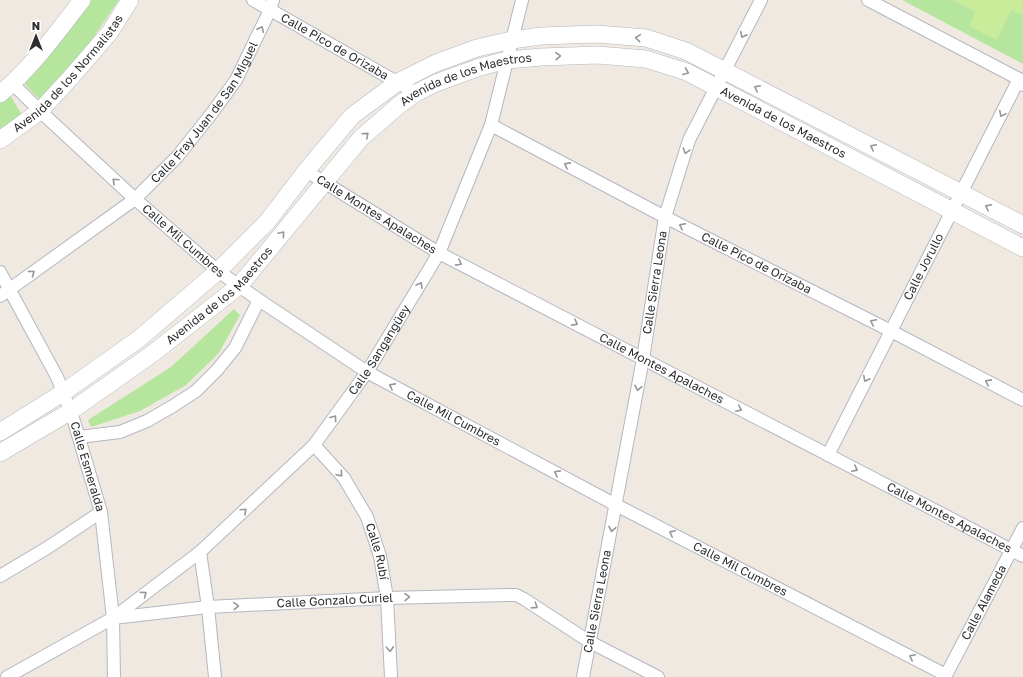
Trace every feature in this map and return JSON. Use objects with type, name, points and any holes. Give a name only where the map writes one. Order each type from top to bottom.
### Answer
[{"type":"street","points":[[6,88],[55,36],[82,0]]},
{"type":"street","name":"Avenida de los Normalistas","points":[[0,140],[40,111],[74,75],[110,32],[130,0]]},
{"type":"street","name":"Calle Pico de Orizaba","points":[[253,0],[272,5],[416,93]]},
{"type":"street","name":"Calle Sangangüey","points":[[113,618],[200,552],[314,445],[367,372],[439,253],[491,125],[522,0]]},
{"type":"street","name":"Calle Sierra Leona","points":[[583,677],[643,359],[665,218],[689,140],[761,0]]},
{"type":"street","points":[[868,0],[1021,82]]},
{"type":"street","name":"Calle Fray Juan de San Miguel","points":[[5,292],[134,199],[177,157],[212,114],[236,80],[272,5]]},
{"type":"street","name":"Avenida de los Maestros","points":[[0,432],[64,392],[140,338],[218,271],[267,222],[306,171],[352,116],[398,82],[436,62],[477,48],[512,40],[541,36],[597,34],[646,38],[686,51],[1023,225]]},
{"type":"street","name":"Avenida de los Maestros","points":[[0,453],[71,411],[152,354],[239,286],[361,138],[399,105],[416,93],[436,83],[480,66],[507,60],[598,54],[646,59],[687,72],[1023,248]]},
{"type":"street","name":"Calle Jorullo","points":[[828,455],[961,193],[1021,82]]},
{"type":"street","name":"Calle Mil Cumbres","points":[[6,88],[40,111],[134,199],[218,271],[367,372],[616,505],[946,676]]},
{"type":"street","name":"Calle Pico de Orizaba","points":[[491,125],[665,218],[891,331],[1023,400]]},
{"type":"street","name":"Calle Montes Apalaches","points":[[306,171],[439,253],[1023,556]]},
{"type":"street","name":"Calle Esmeralda","points":[[0,272],[5,292],[57,377],[64,392],[101,512],[113,618],[114,677]]},
{"type":"street","points":[[79,437],[120,432],[147,421],[196,391],[217,370],[235,348],[259,300]]},
{"type":"street","name":"Calle Rubí","points":[[314,445],[344,478],[367,517],[380,556],[388,598],[391,677]]},
{"type":"street","points":[[0,576],[47,548],[101,512]]},
{"type":"street","name":"Calle Alameda","points":[[946,676],[1023,528]]},
{"type":"street","points":[[200,552],[208,608],[215,677]]},
{"type":"street","name":"Calle Gonzalo Curiel","points":[[7,677],[113,618],[208,608],[388,598],[516,595],[524,598],[590,642],[658,677]]},
{"type":"green space","points":[[91,0],[119,0],[84,51],[40,100],[22,81],[68,32]]},
{"type":"green space","points":[[902,0],[1023,0],[1023,64]]},
{"type":"green space","points":[[952,0],[1023,0],[1023,15],[1011,10],[997,40],[969,26],[976,12]]},
{"type":"green space","points":[[10,95],[22,115],[0,132],[0,103]]},
{"type":"green space","points":[[234,309],[240,315],[219,353],[186,385],[140,411],[91,427],[88,420],[171,367]]}]
